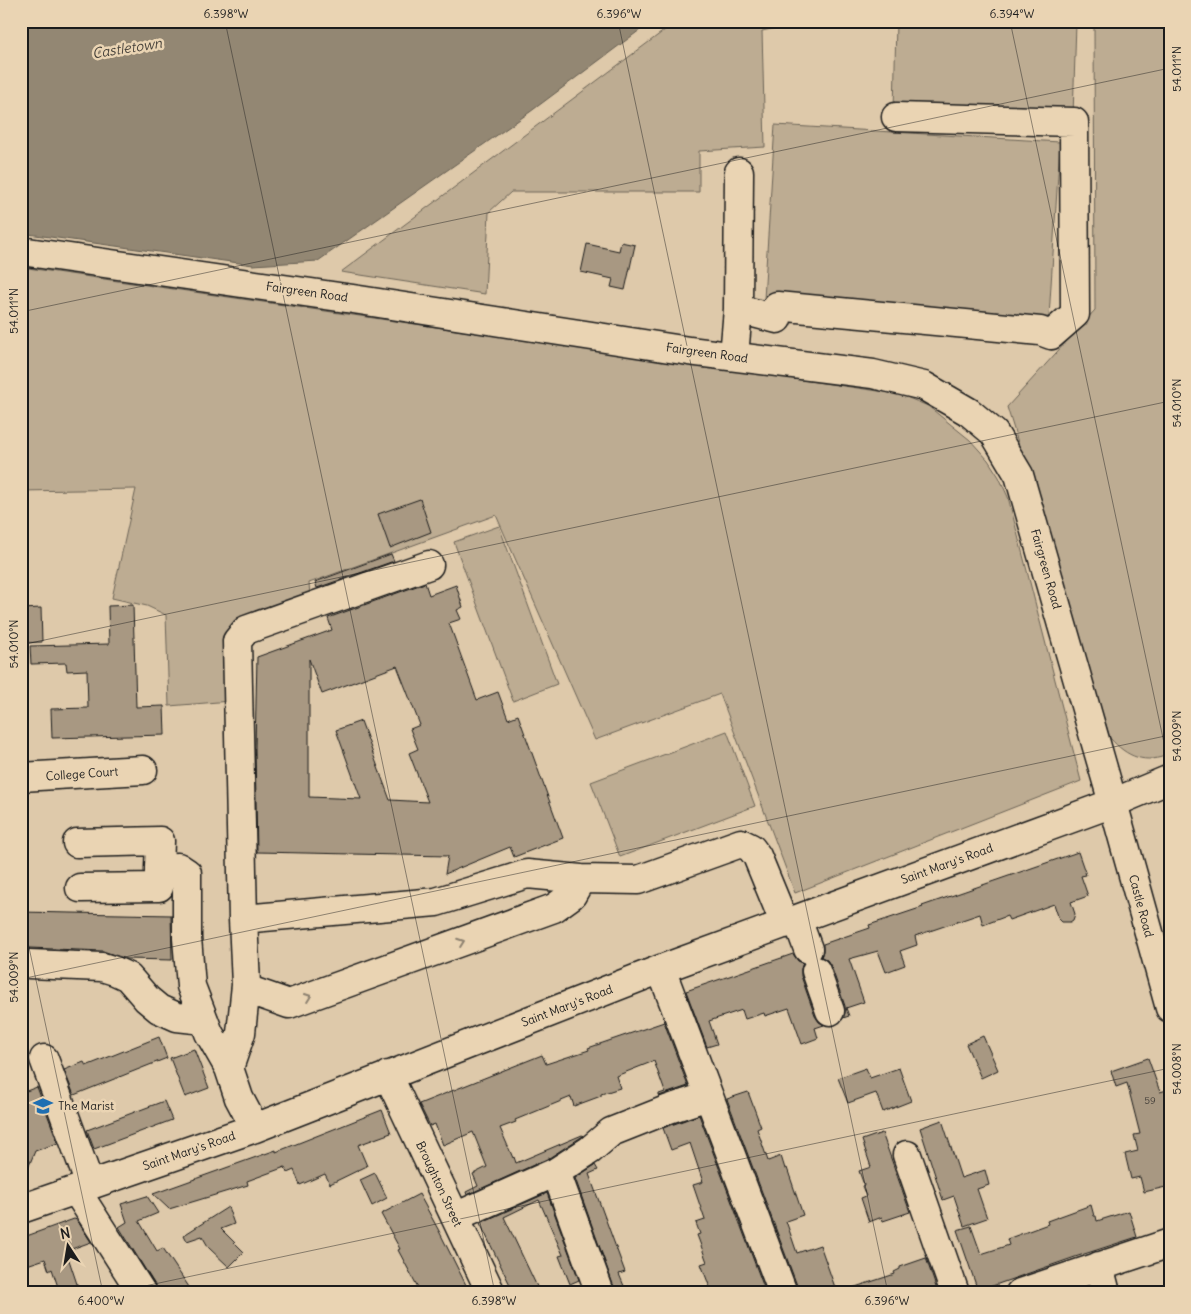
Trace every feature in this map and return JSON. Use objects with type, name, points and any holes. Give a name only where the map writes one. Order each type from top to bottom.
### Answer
[{"type":"street","points":[[738,309],[777,320],[777,306],[1040,331],[1051,335],[1075,314],[1074,122],[896,117]]},
{"type":"street","points":[[734,356],[738,309],[739,172]]},
{"type":"street","name":"Fairgreen Road","points":[[21,251],[688,351],[873,374],[924,386],[969,412],[994,433],[1019,475],[1113,803]]},
{"type":"street","points":[[229,1068],[241,1033],[246,989],[237,641],[246,630],[429,565]]},
{"type":"street","name":"College Court","points":[[21,777],[143,770]]},
{"type":"street","name":"Saint Mary's Road","points":[[21,1209],[255,1128],[661,970],[1113,803],[1170,778]]},
{"type":"street","name":"Castle Road","points":[[1113,803],[1160,934],[1170,1008]]},
{"type":"street","points":[[77,843],[160,841],[159,887],[80,888]]},
{"type":"street","points":[[243,919],[436,902],[527,874],[638,880],[741,843],[751,848],[757,856],[812,960],[830,1011]]},
{"type":"street","points":[[159,868],[178,867],[187,874],[187,938],[190,986],[209,1033],[229,1068],[239,1098],[255,1128]]},
{"type":"street","points":[[246,989],[289,1004],[554,908],[572,896],[581,878]]},
{"type":"street","points":[[29,964],[102,966],[109,968],[128,977],[147,999],[159,1009],[177,1017],[204,1020]]},
{"type":"street","points":[[661,970],[783,1293]]},
{"type":"street","points":[[44,1058],[83,1188],[142,1293]]},
{"type":"street","name":"Broughton Street","points":[[388,1076],[491,1293]]},
{"type":"street","points":[[455,1217],[556,1172],[590,1150],[611,1132],[668,1108],[708,1096]]},
{"type":"street","points":[[907,1155],[954,1293]]},
{"type":"street","points":[[556,1172],[600,1293]]},
{"type":"street","points":[[1020,1293],[1170,1242]]},
{"type":"street","points":[[1099,1266],[1106,1293]]},
{"type":"shaded area","points":[[681,21],[809,21],[762,31],[765,147],[699,151],[699,192],[511,192],[489,212],[485,294],[341,272],[673,24]]},
{"type":"shaded area","points":[[896,21],[1076,23],[1073,116],[894,112]]},
{"type":"shaded area","points":[[1094,21],[1170,21],[1170,754],[1152,759],[1145,759],[1130,754],[1116,745],[1110,738],[1007,407],[1095,310]]},
{"type":"shaded area","points":[[775,125],[1060,142],[1049,317],[764,299]]},
{"type":"shaded area","points":[[21,267],[899,394],[928,406],[970,440],[988,460],[999,477],[1008,497],[1081,781],[795,893],[720,694],[595,740],[496,515],[309,583],[310,596],[227,631],[230,701],[169,706],[166,615],[147,606],[112,598],[136,489],[21,491]]},
{"type":"shaded area","points":[[499,526],[557,684],[513,701],[454,542]]},
{"type":"shaded area","points":[[727,731],[755,806],[620,857],[591,782]]},
{"type":"water","name":"Castletown","points":[[21,21],[652,21],[530,112],[318,261],[253,265],[21,233]]},
{"type":"building","points":[[621,242],[635,245],[625,290],[611,287],[613,279],[581,272],[587,244],[619,251]]},
{"type":"building","points":[[420,499],[431,532],[390,548],[378,514]]},
{"type":"building","points":[[391,554],[394,561],[317,588],[315,582]]},
{"type":"building","points":[[425,583],[429,595],[456,585],[463,607],[457,610],[461,619],[449,623],[477,700],[498,692],[508,719],[518,715],[563,838],[514,857],[510,847],[445,874],[448,856],[257,852],[255,748],[257,657],[332,630],[328,618]],"holes":[[[309,659],[322,694],[397,666],[420,725],[410,729],[418,749],[409,753],[428,802],[390,800],[361,721],[336,730],[361,799],[309,797]]]},
{"type":"building","points":[[133,605],[136,707],[164,706],[165,735],[52,738],[51,709],[88,708],[87,670],[67,671],[66,663],[31,664],[30,646],[109,644],[108,606]]},
{"type":"building","points":[[41,608],[42,642],[23,643],[22,609]]},
{"type":"building","points":[[1078,852],[1086,875],[1081,876],[1088,896],[1071,902],[1075,914],[1073,920],[1062,922],[1059,919],[1054,904],[1009,920],[1007,916],[983,925],[980,914],[915,936],[917,945],[900,951],[905,965],[886,972],[878,951],[849,959],[864,1002],[846,1008],[849,1016],[843,1018],[845,1006],[831,966],[827,960],[821,957],[823,944],[870,928],[869,925]]},
{"type":"building","points":[[21,912],[171,915],[172,960],[126,959],[103,951],[30,948],[21,951]]},
{"type":"building","points":[[793,954],[798,961],[803,963],[801,976],[815,1016],[824,1025],[815,1028],[818,1038],[802,1044],[789,1008],[765,1016],[764,1013],[745,1019],[742,1010],[709,1021],[717,1044],[707,1047],[686,991]]},
{"type":"building","points":[[664,1022],[688,1086],[659,1096],[659,1094],[665,1092],[654,1061],[616,1076],[620,1088],[574,1106],[571,1097],[515,1120],[516,1122],[500,1128],[516,1163],[583,1136],[549,1158],[467,1195],[466,1192],[478,1186],[473,1174],[487,1167],[473,1132],[443,1145],[435,1124],[430,1126],[419,1104],[542,1055],[546,1064]]},
{"type":"building","points":[[983,1036],[998,1070],[981,1078],[966,1044]]},
{"type":"building","points":[[159,1037],[167,1058],[74,1095],[64,1070],[84,1062],[86,1066]]},
{"type":"building","points":[[194,1049],[209,1088],[185,1097],[170,1058]]},
{"type":"building","points":[[1148,1058],[1160,1092],[1167,1090],[1170,1101],[1170,1186],[1144,1192],[1140,1177],[1131,1179],[1125,1154],[1138,1151],[1134,1135],[1140,1134],[1127,1083],[1116,1087],[1111,1071]]},
{"type":"building","points":[[866,1068],[870,1078],[899,1068],[911,1101],[883,1112],[876,1093],[848,1103],[838,1078]]},
{"type":"building","points":[[37,1087],[58,1143],[35,1151],[22,1183],[21,1093]]},
{"type":"building","points":[[748,1092],[761,1127],[757,1129],[768,1161],[781,1156],[803,1215],[786,1221],[797,1253],[820,1245],[837,1293],[798,1293],[798,1288],[727,1099]]},
{"type":"building","points":[[164,1101],[172,1120],[94,1149],[87,1130]]},
{"type":"building","points":[[382,1110],[391,1133],[358,1145],[367,1166],[330,1184],[325,1174],[300,1185],[294,1170],[287,1173],[285,1167],[247,1181],[248,1185],[169,1209],[153,1194],[276,1150],[276,1152]]},
{"type":"building","points":[[699,1115],[766,1293],[743,1293],[741,1287],[725,1293],[712,1293],[701,1264],[707,1262],[697,1235],[700,1234],[696,1223],[705,1220],[693,1185],[703,1182],[690,1143],[671,1150],[663,1128]]},
{"type":"building","points":[[942,1120],[961,1178],[985,1170],[989,1185],[977,1189],[987,1218],[964,1226],[954,1196],[943,1200],[920,1128]]},
{"type":"building","points":[[882,1133],[910,1212],[883,1221],[882,1217],[869,1222],[861,1198],[866,1196],[859,1171],[871,1167],[862,1140]]},
{"type":"building","points":[[595,1165],[598,1170],[589,1174],[625,1272],[619,1274],[624,1286],[615,1290],[575,1178]]},
{"type":"building","points":[[375,1173],[387,1198],[372,1206],[360,1180]]},
{"type":"building","points":[[547,1193],[579,1280],[570,1284],[559,1256],[563,1255],[539,1200],[504,1217],[540,1293],[514,1293],[480,1223]]},
{"type":"building","points":[[419,1194],[470,1293],[421,1293],[398,1250],[400,1249],[381,1214]]},
{"type":"building","points":[[147,1196],[158,1213],[139,1221],[157,1251],[163,1248],[193,1293],[158,1293],[119,1227],[127,1222],[121,1204]]},
{"type":"building","points":[[1091,1205],[1097,1221],[1129,1211],[1137,1237],[978,1291],[957,1230],[971,1226],[981,1254],[1009,1245],[1007,1239],[1048,1224],[1047,1221]]},
{"type":"building","points":[[228,1207],[234,1224],[221,1229],[244,1252],[229,1267],[209,1248],[202,1236],[187,1241],[184,1235]]},
{"type":"building","points":[[74,1219],[77,1220],[91,1242],[66,1251],[80,1293],[60,1293],[52,1269],[49,1271],[45,1259],[21,1267],[21,1238]]},
{"type":"building","points":[[926,1258],[938,1293],[849,1293],[849,1289],[895,1274],[894,1272],[900,1269],[900,1267]]},
{"type":"place","name":"The Marist","points":[[43,1106]]}]
